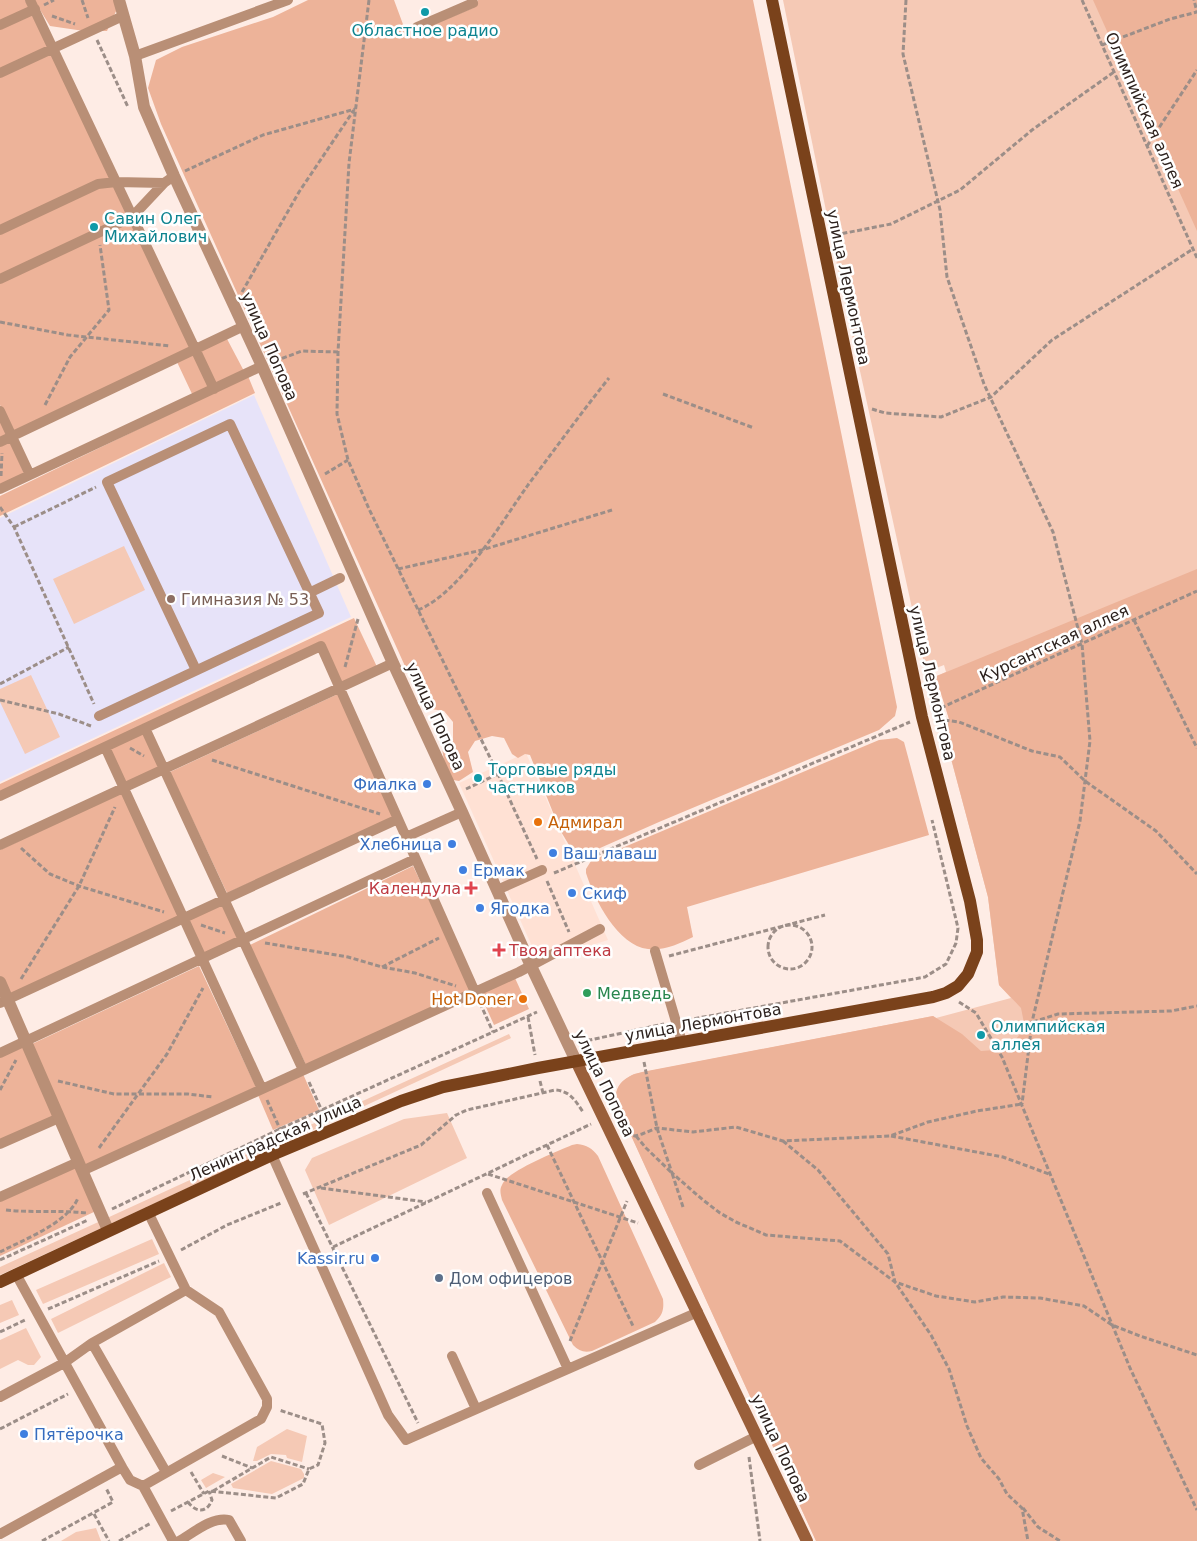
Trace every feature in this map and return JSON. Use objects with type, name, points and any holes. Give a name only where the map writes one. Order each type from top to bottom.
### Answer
[{"type":"main road","name":"улица Лермонтова","points":[[576,1060],[933,998],[958,986],[968,974],[977,952],[977,940],[970,901],[922,717],[772,0]]},
{"type":"main road","name":"Ленинградская улица","points":[[0,1282],[272,1155],[401,1101],[443,1087],[576,1060]]},
{"type":"street","name":"улица Попова","points":[[119,0],[135,56],[144,107],[169,180],[244,326],[393,663],[531,966],[807,1541]]},
{"type":"street","points":[[0,982],[4,1001],[41,1076],[108,1230]]},
{"type":"lane","points":[[417,27],[473,2],[472,0]]},
{"type":"lane","points":[[135,56],[281,1]]},
{"type":"lane","points":[[0,25],[33,5],[214,389]]},
{"type":"lane","points":[[0,73],[123,16]]},
{"type":"lane","points":[[0,230],[98,184],[169,180]]},
{"type":"lane","points":[[0,279],[132,216],[169,180]]},
{"type":"lane","points":[[5,440],[244,326]]},
{"type":"lane","points":[[0,489],[262,366]]},
{"type":"lane","points":[[0,411],[5,440],[30,475]]},
{"type":"lane","points":[[99,716],[319,613],[230,424],[108,482],[196,670]]},
{"type":"lane","points":[[309,593],[340,578]]},
{"type":"lane","points":[[0,796],[321,646],[475,992]]},
{"type":"lane","points":[[0,845],[393,663]]},
{"type":"lane","points":[[145,728],[304,1070]]},
{"type":"lane","points":[[104,747],[262,1089]]},
{"type":"lane","points":[[406,837],[462,812]]},
{"type":"lane","points":[[4,1001],[398,819]]},
{"type":"lane","points":[[0,1053],[415,859]]},
{"type":"lane","points":[[497,890],[544,873]]},
{"type":"lane","points":[[0,1197],[80,1167],[262,1089],[531,966],[600,929]]},
{"type":"lane","points":[[657,955],[682,1042]]},
{"type":"lane","points":[[0,1144],[59,1118]]},
{"type":"lane","points":[[272,1155],[388,1415],[406,1440],[698,1312]]},
{"type":"lane","points":[[487,1193],[568,1369]]},
{"type":"lane","points":[[142,1486],[261,1418],[267,1407],[267,1399],[220,1315],[214,1308],[186,1290],[148,1212]]},
{"type":"lane","points":[[16,1274],[122,1467],[130,1480],[142,1486],[173,1541]]},
{"type":"lane","points":[[0,1397],[64,1363],[92,1343],[186,1290]]},
{"type":"lane","points":[[92,1343],[166,1472]]},
{"type":"lane","points":[[452,1356],[476,1410]]},
{"type":"lane","points":[[699,1465],[757,1436]]},
{"type":"lane","points":[[0,1534],[122,1467]]},
{"type":"lane","points":[[180,1541],[214,1521],[225,1519],[229,1520],[241,1541]]},
{"type":"path","points":[[82,0],[92,30]]},
{"type":"path","points":[[369,0],[348,163],[338,352],[338,414],[348,460],[369,509],[498,774],[544,873],[573,944]]},
{"type":"path","points":[[906,0],[903,54],[940,210],[947,277],[984,384],[1053,532],[1082,644],[1090,741],[1080,821],[1032,1022],[1022,1104]]},
{"type":"path","name":"Олимпийская аллея","points":[[1082,0],[1197,258]]},
{"type":"path","points":[[1102,46],[1170,19],[1197,12],[1194,0]]},
{"type":"path","points":[[33,5],[92,30]]},
{"type":"path","points":[[1147,146],[1197,70]]},
{"type":"path","points":[[830,237],[892,224],[960,190],[1032,130],[1114,72]]},
{"type":"path","points":[[169,180],[263,135],[355,109]]},
{"type":"path","points":[[234,306],[298,192],[355,109]]},
{"type":"path","points":[[35,426],[70,357],[109,310],[99,232]]},
{"type":"path","points":[[857,404],[885,413],[940,417],[990,398],[1052,340],[1193,250]]},
{"type":"path","points":[[0,322],[87,337],[195,349]]},
{"type":"path","points":[[262,366],[302,352],[338,352]]},
{"type":"path","points":[[418,610],[439,598],[452,586],[482,550],[576,420],[609,378]]},
{"type":"path","points":[[663,394],[754,428]]},
{"type":"path","points":[[0,489],[5,440]]},
{"type":"path","points":[[312,478],[348,460]]},
{"type":"path","points":[[14,527],[108,482]]},
{"type":"path","points":[[0,507],[14,527],[70,647],[99,716]]},
{"type":"path","points":[[398,569],[482,550],[612,510]]},
{"type":"path","name":"Курсантская аллея","points":[[544,873],[922,717],[1197,591]]},
{"type":"path","points":[[340,687],[358,619]]},
{"type":"path","points":[[1134,620],[1197,748]]},
{"type":"path","points":[[0,684],[70,647]]},
{"type":"path","points":[[0,700],[59,714],[106,732],[118,740]]},
{"type":"path","points":[[922,717],[959,722],[1032,751],[1060,757],[1085,781],[1156,831],[1197,874]]},
{"type":"path","points":[[909,722],[911,732]]},
{"type":"path","points":[[194,755],[398,819]]},
{"type":"path","points":[[466,789],[498,774]]},
{"type":"path","points":[[4,1001],[79,886],[123,788]]},
{"type":"path","points":[[577,1036],[590,1040],[676,1022],[925,977],[946,964],[956,943],[958,928],[931,816]]},
{"type":"path","points":[[12,840],[50,874],[79,886],[183,918],[243,940],[348,957],[382,967],[415,973],[475,992],[493,1032]]},
{"type":"path","points":[[657,955],[825,916]]},
{"type":"path","points":[[785,926],[799,927],[805,931],[812,942],[810,956],[802,966],[795,969],[780,967],[770,956],[768,948],[773,934],[785,926]]},
{"type":"path","points":[[382,967],[448,933]]},
{"type":"path","points":[[0,1252],[46,1229],[71,1211],[78,1200],[80,1167],[167,1054],[205,984],[211,977]]},
{"type":"path","points":[[946,993],[976,1012],[1002,1057],[1130,1368],[1197,1510]]},
{"type":"path","points":[[1032,1022],[1058,1014],[1171,1011],[1197,1006]]},
{"type":"path","points":[[0,1260],[280,1129],[528,1017]]},
{"type":"path","points":[[0,1090],[25,1041]]},
{"type":"path","points":[[641,1049],[657,1128],[683,1207]]},
{"type":"path","points":[[304,1070],[322,1111]]},
{"type":"path","points":[[41,1076],[114,1094],[188,1094],[214,1097]]},
{"type":"path","points":[[262,1089],[280,1129]]},
{"type":"path","points":[[333,1247],[591,1125],[570,1095],[562,1090],[543,1093]]},
{"type":"path","points":[[890,1136],[928,1122],[977,1111],[1022,1104]]},
{"type":"path","points":[[610,1130],[635,1136],[657,1128],[693,1132],[736,1127],[783,1141],[890,1136],[1003,1157],[1050,1174]]},
{"type":"path","points":[[635,1136],[672,1174],[720,1213],[766,1235],[840,1241],[895,1282],[936,1296],[975,1302],[1003,1297],[1040,1298],[1084,1306],[1112,1325],[1197,1355]]},
{"type":"path","points":[[783,1141],[818,1170],[888,1254],[895,1282],[931,1335],[949,1369],[967,1426],[981,1458],[999,1479],[1007,1494],[1038,1527],[1060,1541]]},
{"type":"path","points":[[547,1145],[639,1338]]},
{"type":"path","points":[[487,1174],[640,1224],[636,1216]]},
{"type":"path","points":[[318,1188],[427,1202]]},
{"type":"path","points":[[306,1193],[422,1433]]},
{"type":"path","points":[[563,1358],[628,1199],[632,1207]]},
{"type":"path","points":[[0,1209],[28,1212],[71,1211],[101,1214]]},
{"type":"path","points":[[0,1332],[38,1314]]},
{"type":"path","points":[[0,1429],[78,1389]]},
{"type":"path","points":[[119,1541],[271,1457],[309,1469],[318,1465],[325,1443],[322,1424],[267,1407]]},
{"type":"path","points":[[744,1443],[751,1466],[760,1541]]},
{"type":"path","points":[[221,1456],[252,1468]]},
{"type":"path","points":[[198,1468],[191,1472],[204,1494]]},
{"type":"path","points":[[211,1491],[276,1498],[303,1484],[309,1469]]},
{"type":"path","points":[[42,1541],[113,1502],[100,1478]]},
{"type":"path","points":[[188,1502],[194,1509],[206,1509],[212,1500],[211,1491]]},
{"type":"path","points":[[1022,1508],[1028,1541]]},
{"type":"path","points":[[94,1514],[109,1541]]},
{"type":"shaded area","points":[[0,0],[25,0],[195,352],[226,337],[245,373],[193,396],[177,362],[15,437],[0,405]]},
{"type":"shaded area","points":[[34,0],[114,0],[117,9],[107,31],[84,31],[50,26]]},
{"type":"shaded area","points":[[308,0],[394,0],[404,27],[422,29],[473,8],[478,0],[753,0],[897,707],[895,716],[879,730],[591,852],[575,855],[560,830],[530,755],[525,754],[518,758],[512,754],[504,738],[492,736],[475,741],[468,752],[473,772],[459,781],[453,780],[444,761],[442,748],[453,739],[453,722],[444,711],[431,709],[418,695],[161,124],[148,88],[156,60],[182,47],[273,17]]},
{"type":"shaded area","points":[[783,0],[1197,0],[1197,1541],[816,1541],[615,1100],[620,1084],[634,1074],[933,1016],[936,1018],[1011,998],[999,985],[988,897],[945,736],[949,719],[940,690],[927,680],[946,672],[944,665],[926,672],[842,289]]},
{"type":"shaded area","points":[[1093,0],[1197,0],[1197,231]]},
{"type":"shaded area","points":[[248,376],[255,393],[0,516],[0,496]]},
{"type":"shaded area","name":"Гимназия № 53","points":[[254,395],[351,617],[0,782],[0,518]]},
{"type":"shaded area","points":[[0,420],[24,473],[0,485]]},
{"type":"shaded area","points":[[124,546],[145,590],[74,624],[53,579]]},
{"type":"shaded area","points":[[1197,569],[1197,1541],[816,1541],[618,1107],[616,1094],[618,1088],[630,1076],[642,1072],[933,1016],[962,1034],[981,1051],[1008,1049],[1025,1028],[1021,1008],[999,985],[988,897],[945,736],[949,719],[940,690],[927,680]]},
{"type":"shaded area","points":[[354,618],[378,669],[343,685],[324,643],[0,793],[0,784]]},
{"type":"shaded area","points":[[31,675],[60,737],[25,754],[0,702],[0,689]]},
{"type":"shaded area","points":[[338,694],[395,817],[227,893],[170,772]]},
{"type":"shaded area","points":[[144,731],[161,769],[124,785],[108,748]]},
{"type":"shaded area","points":[[897,738],[904,742],[929,835],[687,907],[693,937],[666,948],[648,949],[637,946],[627,940],[601,908],[586,873],[586,869],[591,861],[879,740]]},
{"type":"shaded area","points":[[526,753],[608,940],[539,962],[459,783]]},
{"type":"shaded area","points":[[123,792],[180,916],[8,995],[0,976],[0,850]]},
{"type":"shaded area","points":[[413,866],[472,990],[306,1065],[250,945]]},
{"type":"shaded area","points":[[223,902],[241,939],[203,957],[186,919]]},
{"type":"shaded area","points":[[199,966],[256,1087],[84,1166],[32,1044]]},
{"type":"shaded area","points":[[515,978],[529,1009],[494,1025],[480,994]]},
{"type":"shaded area","points":[[509,1034],[511,1038],[0,1275],[0,1267]]},
{"type":"shaded area","points":[[25,1045],[55,1117],[0,1141],[0,1056]]},
{"type":"shaded area","points":[[303,1074],[319,1110],[273,1130],[258,1095]]},
{"type":"shaded area","points":[[447,1113],[467,1158],[329,1225],[305,1170],[312,1158],[404,1119]]},
{"type":"shaded area","points":[[577,1144],[589,1147],[598,1156],[663,1299],[663,1309],[655,1322],[586,1352],[573,1345],[502,1200],[500,1192],[506,1180],[522,1168]]},
{"type":"shaded area","points":[[77,1167],[96,1211],[0,1256],[0,1201]]},
{"type":"shaded area","points":[[152,1239],[159,1254],[43,1304],[36,1290]]},
{"type":"shaded area","points":[[164,1263],[171,1277],[58,1333],[51,1319]]},
{"type":"shaded area","points":[[12,1300],[19,1315],[0,1323],[0,1305]]},
{"type":"shaded area","points":[[26,1328],[41,1357],[34,1365],[28,1365],[18,1360],[0,1369],[0,1340]]},
{"type":"shaded area","points":[[287,1429],[307,1436],[302,1462],[287,1458],[286,1455],[271,1454],[253,1461],[257,1447]]},
{"type":"shaded area","points":[[271,1461],[301,1469],[304,1478],[272,1494],[233,1488],[231,1484]]},
{"type":"shaded area","points":[[213,1473],[225,1477],[206,1488],[201,1480]]},
{"type":"shaded area","points":[[96,1528],[101,1541],[61,1541],[76,1532]]},
{"type":"place","name":"Областное радио","points":[[425,12]]},
{"type":"place","name":"Савин Олег Михайлович","points":[[94,227]]},
{"type":"place","name":"Гимназия № 53","points":[[171,599]]},
{"type":"place","name":"Торговые ряды частников","points":[[478,778]]},
{"type":"place","name":"Фиалка","points":[[427,784]]},
{"type":"place","name":"Адмирал","points":[[538,822]]},
{"type":"place","name":"Хлебница","points":[[452,844]]},
{"type":"place","name":"Ваш лаваш","points":[[553,853]]},
{"type":"place","name":"Ермак","points":[[463,870]]},
{"type":"place","name":"Календула","points":[[471,888]]},
{"type":"place","name":"Скиф","points":[[572,893]]},
{"type":"place","name":"Ягодка","points":[[480,908]]},
{"type":"place","name":"Твоя аптека","points":[[499,950]]},
{"type":"place","name":"Медведь","points":[[587,993]]},
{"type":"place","name":"Hot Doner","points":[[523,999]]},
{"type":"place","name":"Олимпийская аллея","points":[[981,1035]]},
{"type":"place","name":"Kassir.ru","points":[[375,1258]]},
{"type":"place","name":"Дом офицеров","points":[[439,1278]]},
{"type":"place","name":"Пятёрочка","points":[[24,1434]]}]
